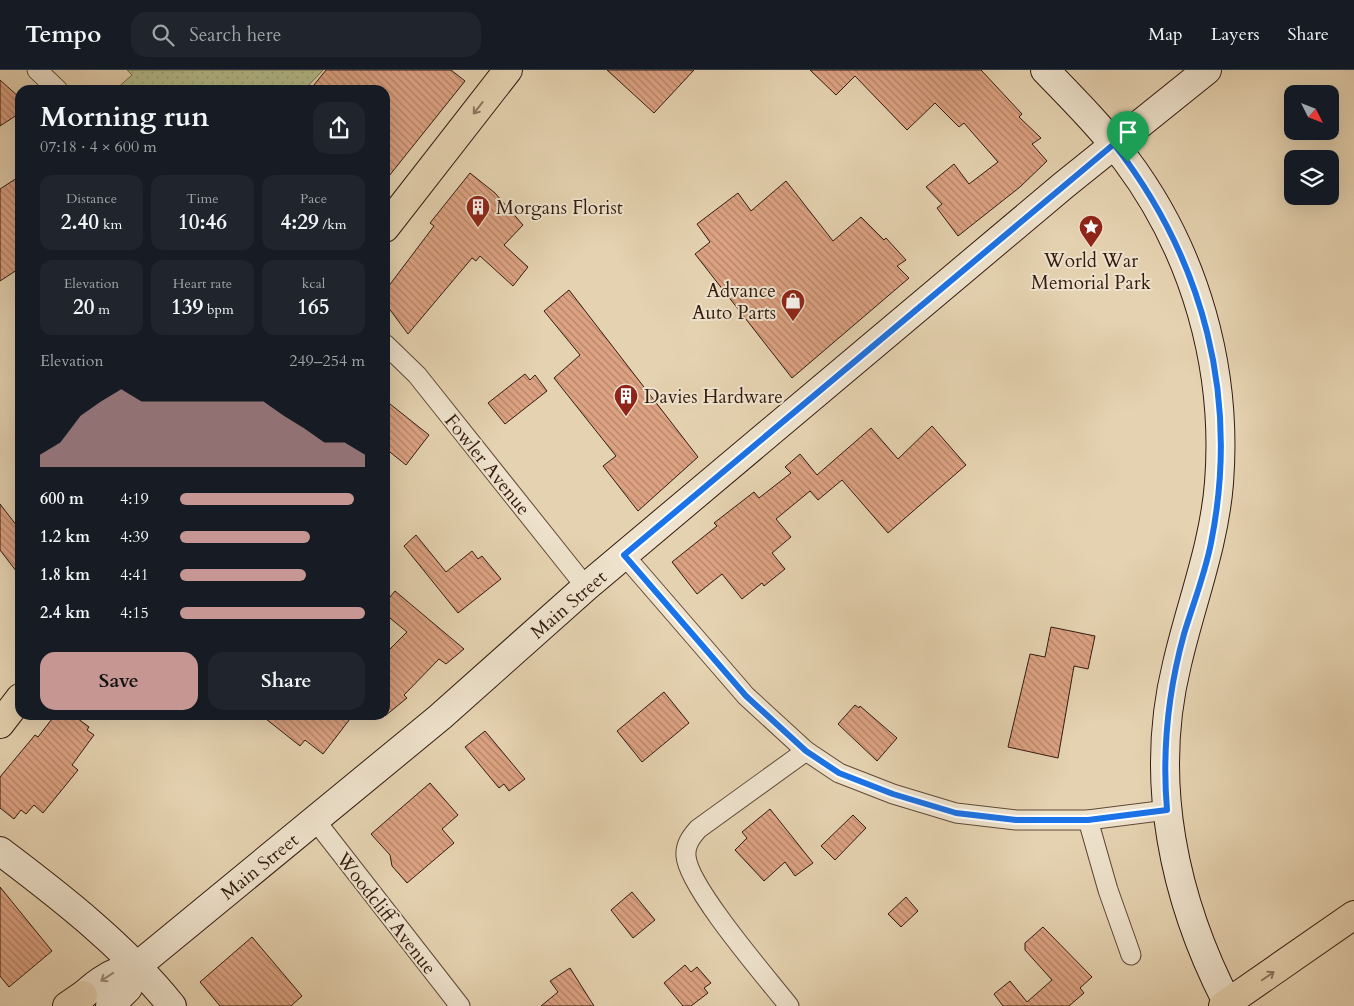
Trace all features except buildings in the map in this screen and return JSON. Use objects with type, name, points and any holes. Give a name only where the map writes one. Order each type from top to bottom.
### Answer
[{"type":"highway","points":[[390,222],[508,70]]},
{"type":"highway","points":[[0,724],[15,704]]},
{"type":"highway","points":[[1227,1005],[1354,915]]},
{"type":"street","points":[[37,70],[53,85]]},
{"type":"street","points":[[1045,70],[1114,144],[1152,198],[1186,265],[1197,295],[1209,341],[1219,414],[1219,483],[1211,543],[1176,666],[1166,726],[1167,810],[1172,845],[1190,913],[1212,973],[1227,1005]]},
{"type":"street","name":"Main Street","points":[[74,1002],[115,972],[136,967],[315,820],[440,717],[624,555],[1114,144],[1207,70]]},
{"type":"street","name":"Fowler Avenue","points":[[390,349],[417,375],[586,587]]},
{"type":"street","points":[[624,555],[746,696],[806,751],[839,773],[893,794],[956,813],[1016,820],[1088,820],[1167,810]]},
{"type":"street","points":[[789,1006],[710,904],[689,868],[686,855],[689,840],[698,829],[806,751]]},
{"type":"street","name":"Woodcliff Avenue","points":[[315,820],[460,1006]]},
{"type":"street","points":[[1088,820],[1108,890],[1131,954]]},
{"type":"street","points":[[0,851],[63,900],[136,967],[172,1006]]},
{"type":"street","name":"Main Street","points":[[110,1006],[128,988],[136,967]]},
{"type":"green space","points":[[127,70],[323,70],[309,85],[121,85],[132,75]]},
{"type":"place","name":"Morgans Florist","points":[[478,228]]},
{"type":"place","name":"World War Memorial Park","points":[[1091,248]]},
{"type":"place","name":"Advance Auto Parts","points":[[793,322]]},
{"type":"place","name":"Davies Hardware","points":[[626,417]]},
{"type":"route","points":[[1114,144],[1128,162],[1165,220],[1195,288],[1209,341],[1219,414],[1221,451],[1216,514],[1204,572],[1176,666],[1166,726],[1165,786],[1167,810],[1088,820],[1016,820],[956,813],[893,794],[839,773],[806,751],[746,696],[624,555],[1114,144]]}]
